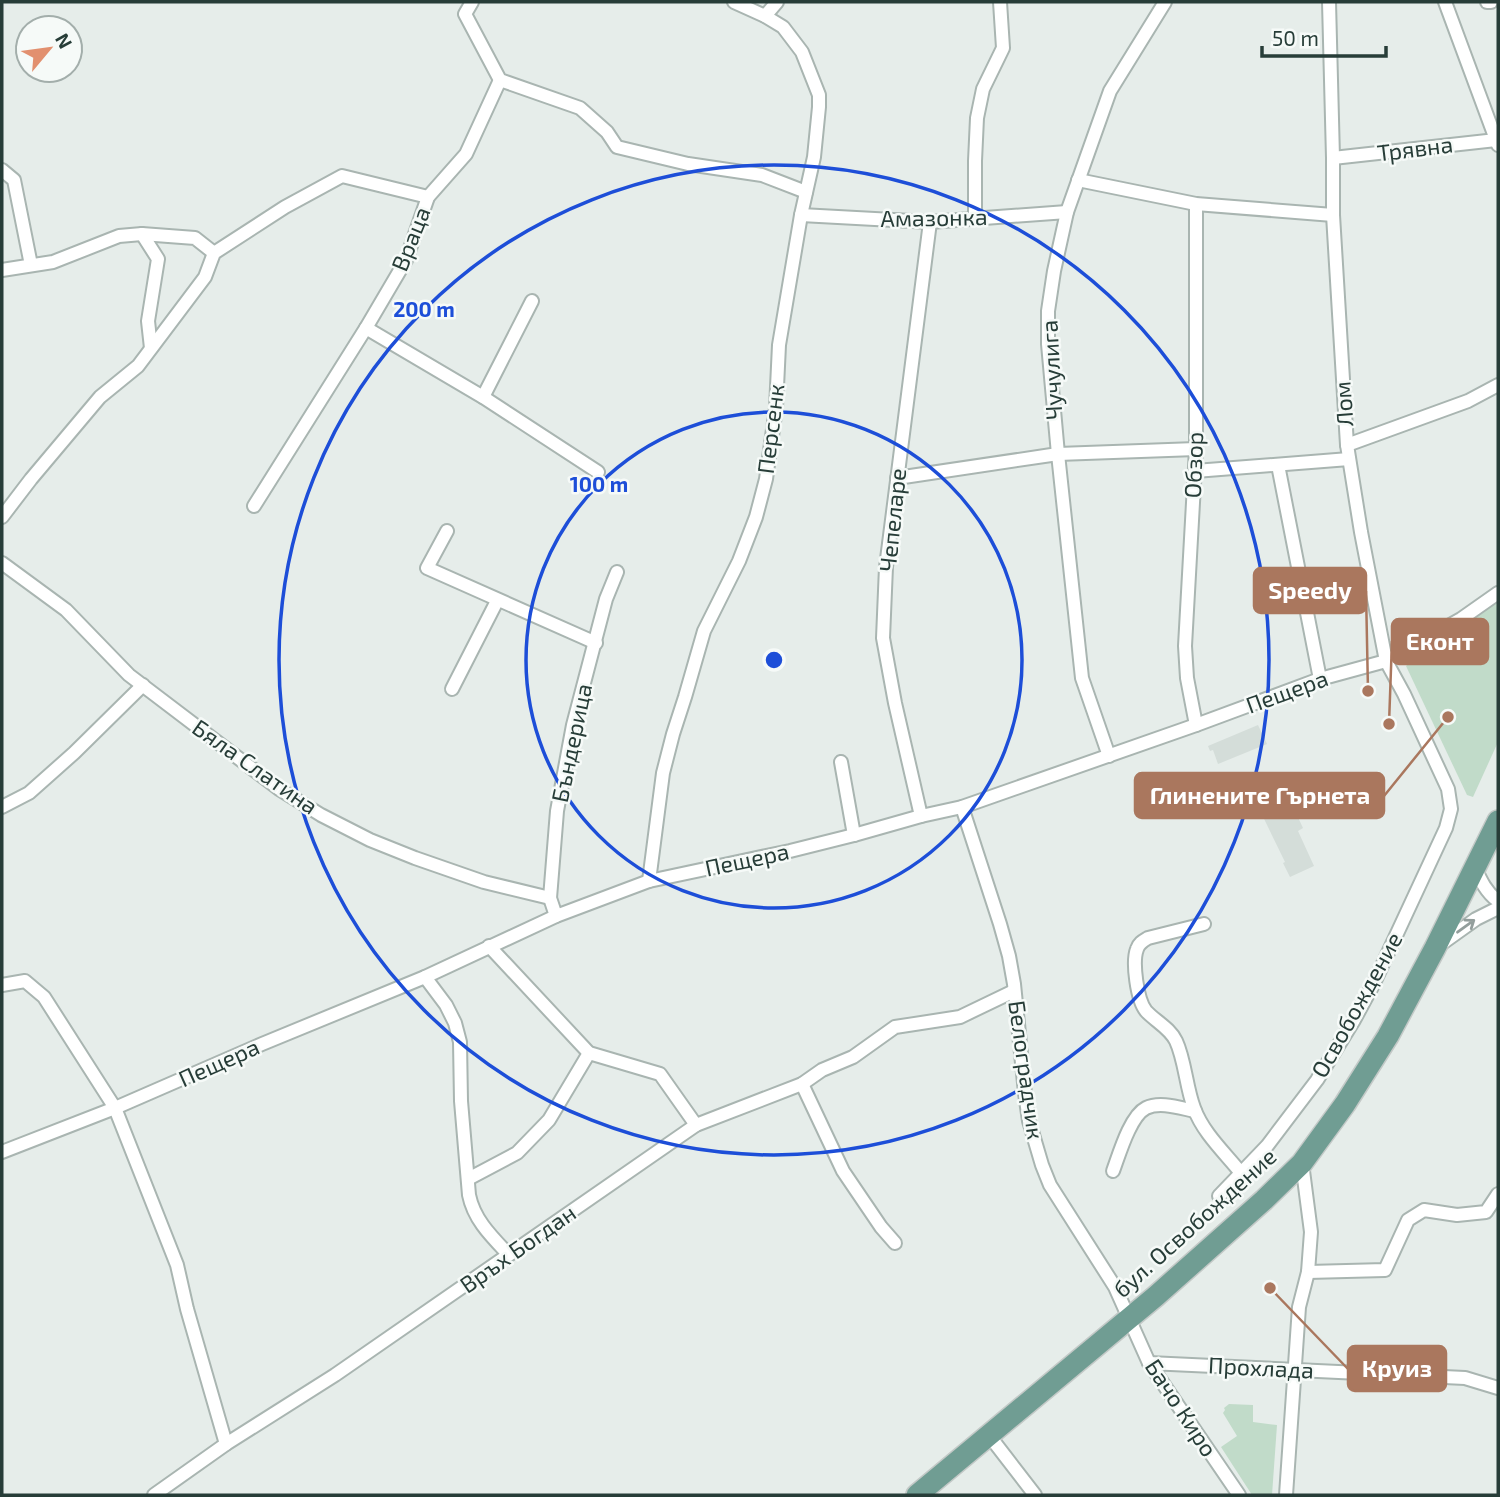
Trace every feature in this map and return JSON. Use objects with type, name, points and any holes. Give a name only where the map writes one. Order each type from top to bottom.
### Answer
[{"type":"main road","name":"бул. Освобождение","points":[[917,1495],[1129,1317],[1264,1200],[1302,1163],[1345,1104],[1388,1036],[1498,821]]},
{"type":"street","points":[[472,2],[465,14],[500,80],[580,108],[607,132],[617,146],[688,164],[762,175],[806,192]]},
{"type":"street","name":"Персенк","points":[[649,881],[663,773],[673,734],[704,631],[739,561],[766,480],[776,408],[779,345],[801,215],[814,158],[819,95],[802,52],[783,27],[734,2]]},
{"type":"street","points":[[765,16],[777,2]]},
{"type":"street","points":[[975,219],[977,118],[983,89],[1003,48],[1000,2]]},
{"type":"street","name":"Чучулига","points":[[1109,756],[1082,678],[1058,454],[1048,344],[1048,311],[1067,212],[1110,91],[1166,2]]},
{"type":"street","name":"Лом","points":[[1329,2],[1333,215],[1347,445],[1360,532],[1386,661],[1448,789]]},
{"type":"street","points":[[1446,2],[1497,143]]},
{"type":"street","name":"Враца","points":[[254,506],[406,260],[428,197],[466,154],[500,80]]},
{"type":"street","name":"Трявна","points":[[1334,159],[1497,143]]},
{"type":"street","points":[[2,170],[14,180],[31,265]]},
{"type":"street","points":[[2,517],[100,397],[138,366],[205,277],[214,253],[285,207],[342,176],[428,197]]},
{"type":"street","points":[[1078,180],[1196,204],[1333,215]]},
{"type":"street","name":"Обзор","points":[[1196,204],[1196,449],[1185,646],[1189,692],[1196,726]]},
{"type":"street","name":"Амазонка","points":[[801,215],[930,222],[1067,212]]},
{"type":"street","name":"Чепеларе","points":[[920,816],[883,638],[886,567],[930,222]]},
{"type":"street","points":[[2,270],[53,262],[119,236],[142,234],[195,237],[214,253]]},
{"type":"street","points":[[142,234],[158,259],[148,321],[151,348]]},
{"type":"street","points":[[483,397],[533,301]]},
{"type":"street","points":[[366,328],[483,397],[598,472]]},
{"type":"street","points":[[1347,445],[1468,401],[1498,385]]},
{"type":"street","points":[[897,478],[1058,454],[1196,449]]},
{"type":"street","points":[[1195,471],[1349,459]]},
{"type":"street","points":[[1278,465],[1320,679]]},
{"type":"street","points":[[447,531],[427,568],[596,643]]},
{"type":"street","name":"Бяла Слатина","points":[[2,563],[66,610],[129,675],[279,789],[321,815],[370,840],[415,858],[484,882],[550,898]]},
{"type":"street","name":"Бъндерица","points":[[556,916],[550,898],[557,811],[573,725],[606,599],[617,572]]},
{"type":"street","name":"Пещера","points":[[2,1152],[115,1108],[425,977],[556,916],[649,881],[790,852],[962,807],[1196,726],[1320,679],[1386,661],[1461,619],[1498,593]]},
{"type":"street","points":[[452,689],[497,601]]},
{"type":"street","points":[[2,807],[29,793],[143,685]]},
{"type":"street","points":[[841,762],[854,835]]},
{"type":"street","name":"Освобождение","points":[[1219,1196],[1267,1146],[1317,1080],[1354,1020],[1446,828],[1451,809],[1448,789]]},
{"type":"street","name":"Белоградчик","points":[[962,807],[1009,956],[1029,1121],[1039,1156],[1051,1185],[1115,1287],[1129,1317]]},
{"type":"street","points":[[1475,868],[1483,886],[1498,901]]},
{"type":"street","points":[[1435,948],[1476,919],[1498,908]]},
{"type":"street","points":[[1204,925],[1148,938],[1140,943],[1135,957],[1140,1001],[1146,1011],[1169,1031],[1177,1042],[1195,1111],[1206,1130],[1241,1173]]},
{"type":"street","points":[[489,946],[589,1052],[660,1074],[696,1125]]},
{"type":"street","points":[[425,977],[446,1005],[460,1042],[461,1101],[472,1208],[481,1224],[509,1255]]},
{"type":"street","points":[[2,985],[25,981],[44,997],[115,1108],[177,1265],[226,1444]]},
{"type":"street","name":"Връх Богдан","points":[[154,1495],[226,1444],[335,1375],[696,1125],[802,1084],[822,1070],[853,1057],[895,1027],[961,1017],[1014,991]]},
{"type":"street","points":[[468,1179],[517,1153],[550,1120],[589,1052]]},
{"type":"street","points":[[802,1084],[843,1171],[895,1243]]},
{"type":"street","points":[[1113,1171],[1133,1122],[1145,1108],[1160,1105],[1195,1111]]},
{"type":"street","points":[[1286,1495],[1299,1307],[1308,1272],[1311,1232],[1302,1163]]},
{"type":"street","points":[[1308,1272],[1385,1270],[1408,1220],[1424,1210],[1457,1215],[1486,1212],[1498,1194]]},
{"type":"street","name":"Бачо Киро","points":[[1129,1317],[1149,1363],[1240,1495]]},
{"type":"street","name":"Прохлада","points":[[1149,1363],[1465,1378],[1498,1388]]},
{"type":"street","points":[[988,1434],[1035,1495]]},
{"type":"shaded area","points":[[1258,725],[1267,744],[1218,764],[1213,750],[1210,751],[1208,746]]},
{"type":"shaded area","points":[[1274,778],[1290,813],[1295,811],[1303,828],[1298,831],[1314,866],[1290,877],[1250,790]]},
{"type":"green space","points":[[1498,600],[1498,742],[1473,797],[1467,795],[1406,666],[1419,653]]},
{"type":"green space","points":[[1229,1404],[1253,1405],[1253,1422],[1277,1425],[1272,1495],[1252,1495],[1221,1447],[1237,1436],[1223,1413]]},
{"type":"place","name":"Speedy","points":[[1368,691]]},
{"type":"place","name":"Глинените Гърнета","points":[[1448,717]]},
{"type":"place","name":"Еконт","points":[[1389,724]]},
{"type":"place","name":"Круиз","points":[[1270,1288]]}]
